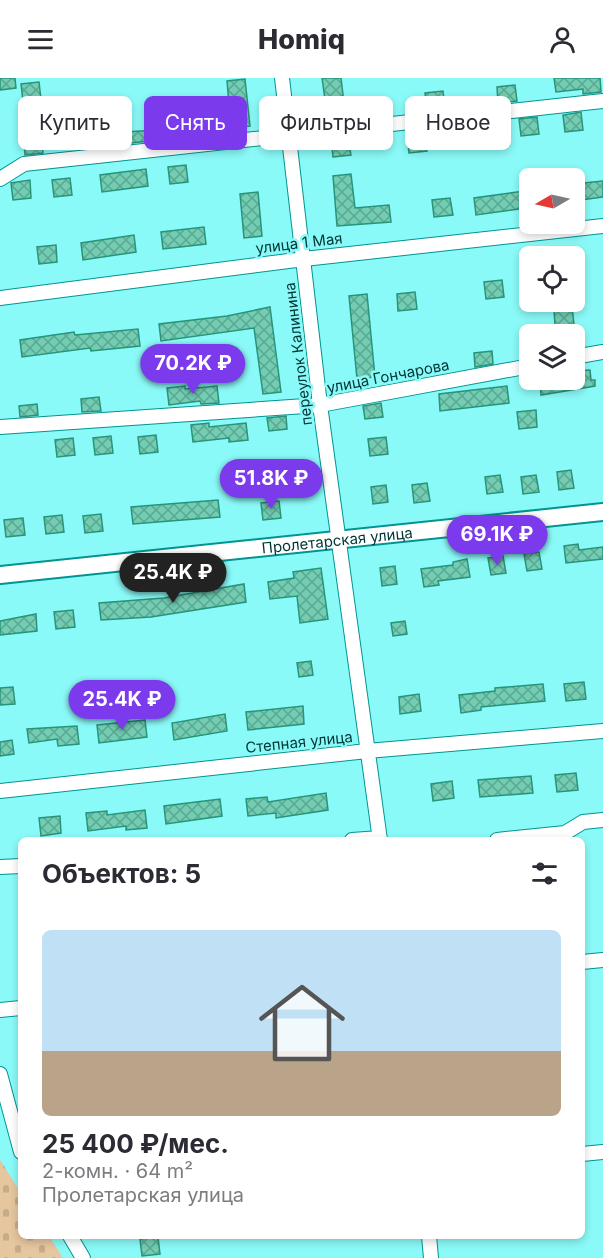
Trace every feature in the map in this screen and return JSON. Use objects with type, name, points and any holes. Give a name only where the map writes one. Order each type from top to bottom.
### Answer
[{"type":"main road","name":"Пролетарская улица","points":[[0,575],[603,512]]},
{"type":"street","name":"переулок Калинина","points":[[282,78],[284,96]]},
{"type":"street","points":[[393,124],[603,101]]},
{"type":"street","points":[[0,179],[24,164],[259,138]]},
{"type":"street","name":"переулок Калинина","points":[[290,150],[320,405],[380,837]]},
{"type":"street","name":"улица 1 Мая","points":[[0,298],[304,259],[603,226]]},
{"type":"street","points":[[585,355],[603,352]]},
{"type":"street","name":"улица Гончарова","points":[[0,428],[320,405],[519,368]]},
{"type":"street","name":"Степная улица","points":[[0,791],[367,751],[603,731]]},
{"type":"street","points":[[526,837],[565,833],[583,822],[603,820]]},
{"type":"street","points":[[0,867],[18,866]]},
{"type":"street","points":[[585,962],[603,960]]},
{"type":"street","points":[[0,1010],[18,1008]]},
{"type":"street","points":[[0,1074],[18,1141]]},
{"type":"street","points":[[585,1154],[603,1152]]},
{"type":"street","points":[[72,1239],[83,1258]]},
{"type":"street","points":[[429,1239],[431,1258]]},
{"type":"green space","points":[[0,1160],[18,1188],[18,1239],[51,1239],[63,1258],[0,1258]]},
{"type":"building","points":[[0,78],[15,78],[16,88],[0,90]]},
{"type":"building","points":[[322,78],[341,78],[343,96],[325,96]]},
{"type":"building","points":[[554,78],[600,78],[601,92],[583,94],[583,89],[556,92]]},
{"type":"building","points":[[245,79],[247,96],[228,96],[227,81]]},
{"type":"building","points":[[39,82],[41,96],[22,96],[21,84]]},
{"type":"building","points":[[515,85],[517,101],[511,102],[511,96],[498,96],[497,87]]},
{"type":"building","points":[[443,91],[444,96],[425,96],[425,93]]},
{"type":"building","points":[[247,98],[250,126],[247,126]]},
{"type":"building","points":[[581,112],[583,130],[565,132],[563,115]]},
{"type":"building","points":[[537,117],[539,134],[521,136],[519,119]]},
{"type":"building","points":[[144,131],[144,142],[132,143],[132,132]]},
{"type":"building","points":[[25,150],[43,150],[43,153],[25,155]]},
{"type":"building","points":[[332,150],[350,150],[351,155],[333,157]]},
{"type":"building","points":[[409,150],[427,150],[427,151],[409,153]]},
{"type":"building","points":[[186,165],[188,182],[170,184],[168,167]]},
{"type":"building","points":[[146,169],[148,186],[102,192],[100,175]]},
{"type":"building","points":[[351,174],[355,208],[389,205],[391,222],[337,226],[333,176]]},
{"type":"building","points":[[70,178],[72,195],[54,197],[52,180]]},
{"type":"building","points":[[30,180],[31,198],[13,200],[11,183]]},
{"type":"building","points":[[603,181],[603,197],[585,199],[585,183]]},
{"type":"building","points":[[258,192],[262,236],[244,238],[240,194]]},
{"type":"building","points":[[519,192],[519,209],[476,215],[474,198]]},
{"type":"building","points":[[450,198],[453,215],[434,217],[432,200]]},
{"type":"building","points":[[204,227],[206,244],[163,249],[161,232]]},
{"type":"building","points":[[134,235],[136,252],[83,260],[81,243]]},
{"type":"building","points":[[56,245],[57,262],[39,264],[37,247]]},
{"type":"building","points":[[502,280],[504,297],[486,299],[484,282]]},
{"type":"building","points":[[415,292],[417,309],[398,311],[397,294]]},
{"type":"building","points":[[367,294],[375,377],[357,379],[349,296]]},
{"type":"building","points":[[270,307],[281,392],[263,394],[254,328],[161,341],[159,324],[227,316]]},
{"type":"building","points":[[554,312],[573,312],[574,324],[555,324]]},
{"type":"building","points":[[138,329],[140,346],[91,351],[90,348],[22,357],[20,340],[74,332],[75,335]]},
{"type":"building","points":[[492,351],[493,364],[475,367],[474,353]]},
{"type":"building","points":[[585,370],[590,370],[591,380],[595,380],[595,386],[585,388]]},
{"type":"building","points":[[185,386],[185,389],[217,386],[219,403],[201,404],[200,401],[169,405],[167,388]]},
{"type":"building","points":[[507,386],[509,403],[440,411],[439,394]]},
{"type":"building","points":[[541,390],[571,390],[541,395]]},
{"type":"building","points":[[99,397],[101,411],[82,412],[81,399]]},
{"type":"building","points":[[381,403],[383,417],[365,419],[363,406]]},
{"type":"building","points":[[37,404],[38,415],[20,417],[19,406]]},
{"type":"building","points":[[536,410],[537,427],[519,429],[517,412]]},
{"type":"building","points":[[286,416],[287,429],[269,431],[267,418]]},
{"type":"building","points":[[209,423],[209,427],[246,423],[248,440],[229,442],[229,438],[193,442],[191,425]]},
{"type":"building","points":[[156,435],[158,452],[140,454],[138,437]]},
{"type":"building","points":[[111,436],[113,453],[95,455],[93,438]]},
{"type":"building","points":[[386,437],[388,454],[370,456],[368,439]]},
{"type":"building","points":[[73,438],[75,455],[57,457],[55,440]]},
{"type":"building","points":[[294,465],[296,482],[277,484],[275,467]]},
{"type":"building","points":[[571,470],[574,488],[559,490],[557,472]]},
{"type":"building","points":[[500,475],[503,492],[487,494],[485,477]]},
{"type":"building","points":[[536,475],[539,492],[523,494],[521,477]]},
{"type":"building","points":[[427,483],[430,501],[414,503],[412,485]]},
{"type":"building","points":[[386,485],[388,502],[373,504],[371,487]]},
{"type":"building","points":[[218,500],[220,517],[133,524],[131,507]]},
{"type":"building","points":[[279,501],[281,518],[263,520],[261,503]]},
{"type":"building","points":[[101,514],[103,531],[85,533],[83,516]]},
{"type":"building","points":[[62,515],[64,532],[46,534],[44,517]]},
{"type":"building","points":[[23,518],[25,535],[6,537],[4,520]]},
{"type":"building","points":[[578,544],[579,550],[603,547],[603,559],[566,563],[564,546]]},
{"type":"building","points":[[539,552],[542,569],[527,571],[524,554]]},
{"type":"building","points":[[503,556],[506,573],[491,575],[488,558]]},
{"type":"building","points":[[467,559],[470,577],[438,581],[439,585],[424,587],[421,569],[453,565],[453,562]]},
{"type":"building","points":[[395,566],[397,584],[382,586],[380,568]]},
{"type":"building","points":[[321,568],[328,619],[300,623],[297,596],[270,599],[268,582],[294,578],[293,572]]},
{"type":"building","points":[[244,584],[246,602],[151,617],[101,620],[99,603],[164,598]]},
{"type":"building","points":[[73,610],[75,627],[56,629],[54,612]]},
{"type":"building","points":[[36,614],[37,631],[0,635],[0,621]]},
{"type":"building","points":[[405,621],[407,634],[393,636],[391,623]]},
{"type":"building","points":[[311,661],[313,675],[299,677],[297,663]]},
{"type":"building","points":[[584,682],[586,699],[566,701],[564,684]]},
{"type":"building","points":[[543,684],[545,701],[481,707],[481,710],[461,713],[459,695],[495,691],[495,688]]},
{"type":"building","points":[[13,687],[15,704],[0,705],[0,688]]},
{"type":"building","points":[[419,694],[421,711],[400,714],[399,697]]},
{"type":"building","points":[[303,706],[304,724],[248,730],[246,712]]},
{"type":"building","points":[[225,714],[227,731],[174,740],[172,723]]},
{"type":"building","points":[[145,720],[147,737],[99,743],[97,725]]},
{"type":"building","points":[[77,726],[79,744],[58,746],[57,739],[29,743],[27,729]]},
{"type":"building","points":[[12,740],[14,754],[0,756],[0,742]]},
{"type":"building","points":[[576,773],[578,790],[557,792],[555,775]]},
{"type":"building","points":[[531,776],[533,793],[480,797],[478,780]]},
{"type":"building","points":[[452,781],[454,798],[433,801],[431,784]]},
{"type":"building","points":[[326,793],[328,810],[276,818],[276,813],[248,816],[246,799],[267,797],[268,802]]},
{"type":"building","points":[[220,799],[222,816],[166,824],[164,806]]},
{"type":"building","points":[[145,810],[147,828],[126,830],[126,826],[88,831],[86,813],[107,811],[107,815]]},
{"type":"building","points":[[60,816],[61,833],[41,836],[39,818]]},
{"type":"building","points":[[140,1239],[158,1239],[160,1254],[142,1256]]}]
